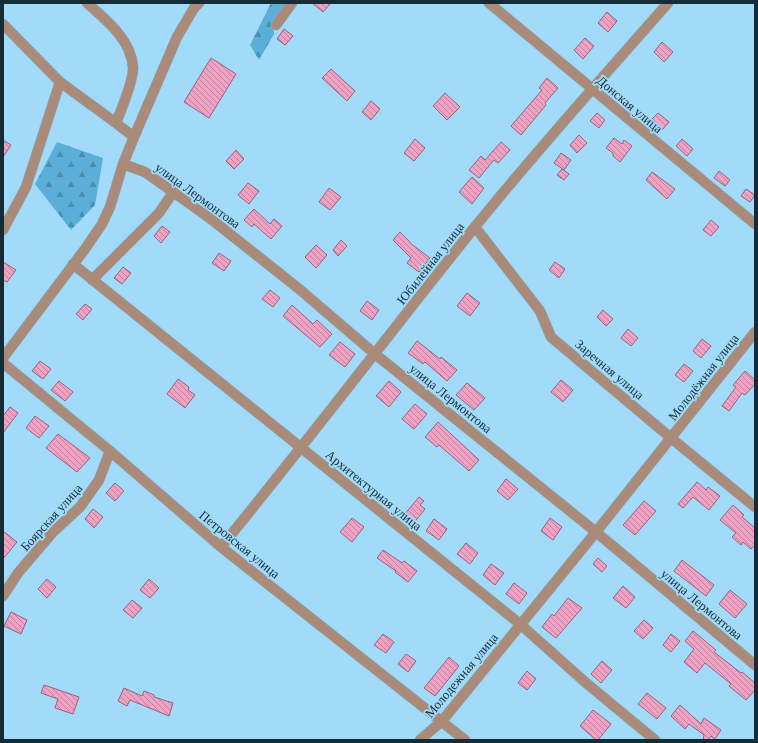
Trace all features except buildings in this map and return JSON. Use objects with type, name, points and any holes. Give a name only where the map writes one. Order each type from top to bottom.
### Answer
[{"type":"street","points":[[87,3],[105,19],[127,44],[133,67],[128,91],[116,123]]},
{"type":"street","points":[[5,352],[86,249],[102,224],[110,206],[123,164],[176,37],[194,8],[199,3]]},
{"type":"street","points":[[276,25],[292,3]]},
{"type":"street","name":"Донская улица","points":[[489,3],[755,224]]},
{"type":"street","name":"Юбилейная улица","points":[[221,547],[302,448],[475,227],[668,3]]},
{"type":"street","points":[[3,24],[60,82],[134,138]]},
{"type":"street","points":[[3,230],[26,187],[60,82]]},
{"type":"street","name":"улица Лермонтова","points":[[123,164],[145,172],[174,191],[211,219],[298,288],[375,354],[596,532],[755,665]]},
{"type":"street","points":[[92,280],[159,213],[174,191]]},
{"type":"street","name":"Заречная улица","points":[[475,227],[540,311],[551,336],[755,507]]},
{"type":"street","name":"Архитектурная улица","points":[[73,264],[520,624],[585,682],[655,740]]},
{"type":"street","name":"Молодёжная улица","points":[[596,532],[755,332]]},
{"type":"street","name":"Петровская улица","points":[[3,363],[110,451],[221,547],[466,740]]},
{"type":"street","name":"Боярская улица","points":[[3,596],[18,573],[53,532],[80,507],[100,480],[110,451]]},
{"type":"street","name":"Молодежная улица","points":[[420,740],[442,721],[596,532]]},
{"type":"green space","points":[[271,3],[288,3],[273,25],[274,34],[259,60],[250,45]]},
{"type":"green space","points":[[57,142],[103,158],[95,205],[71,230],[35,184]]}]
